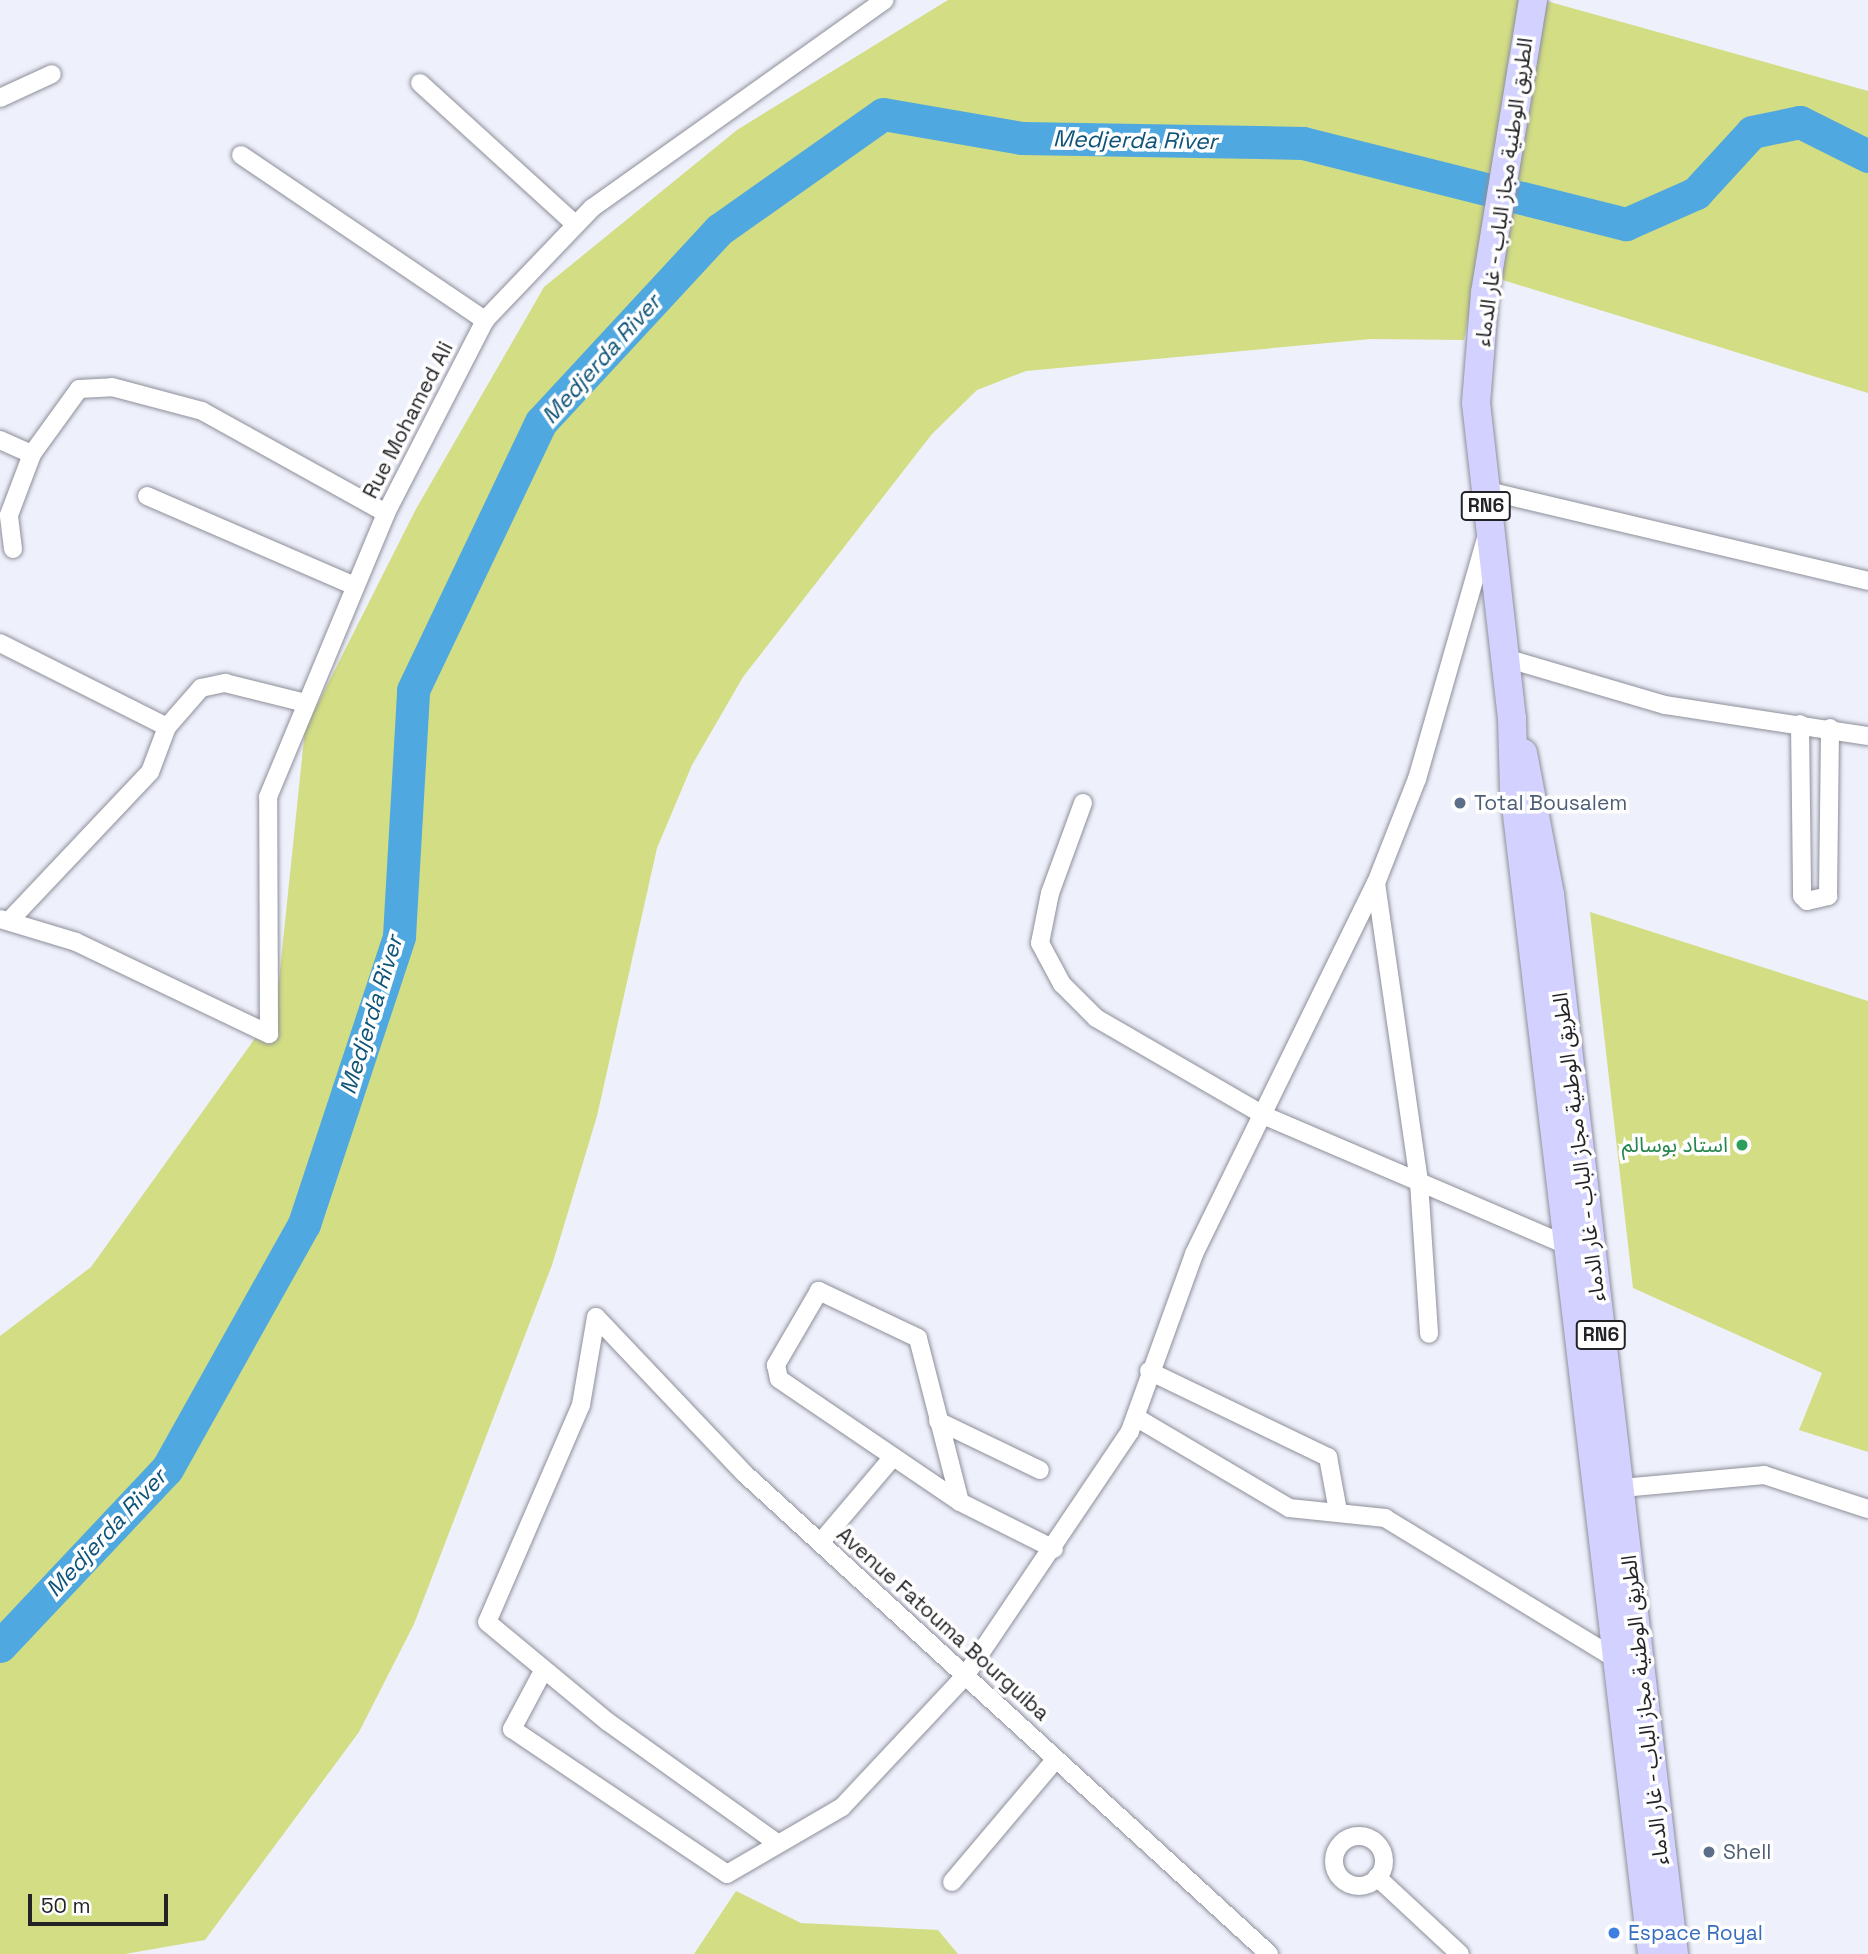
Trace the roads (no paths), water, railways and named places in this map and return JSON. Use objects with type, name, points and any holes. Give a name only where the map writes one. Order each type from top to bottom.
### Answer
[{"type":"main road","name":"الطريق الوطنية مجاز الباب - غار الدماء","points":[[1533,0],[1485,293],[1476,404],[1512,718],[1533,786],[1543,942],[1600,1421],[1654,1952]]},
{"type":"main road","name":"الطريق الوطنية مجاز الباب - غار الدماء","points":[[1600,1421],[1622,1488],[1626,1665]]},
{"type":"street","name":"Rue Mohamed Ali","points":[[5,920],[76,942],[269,1034],[273,929],[265,814],[305,703],[386,513],[485,320],[574,223],[885,0]]},
{"type":"street","points":[[0,98],[51,74]]},
{"type":"street","points":[[420,83],[574,223]]},
{"type":"street","points":[[240,155],[485,320]]},
{"type":"street","points":[[13,549],[9,515],[32,454],[79,389],[112,387],[202,411],[386,513]]},
{"type":"street","points":[[0,440],[32,454]]},
{"type":"street","points":[[1484,490],[1868,582]]},
{"type":"street","points":[[147,496],[355,586]]},
{"type":"street","points":[[774,1841],[543,1671],[512,1721],[515,1732],[721,1872],[733,1873],[774,1841],[842,1807],[965,1676],[1054,1549],[1137,1418],[1149,1371],[1194,1254],[1376,883],[1417,779],[1489,530]]},
{"type":"street","points":[[0,643],[167,727]]},
{"type":"street","points":[[1505,658],[1665,705],[1830,728],[1868,736]]},
{"type":"street","points":[[5,920],[150,772],[167,727],[187,701],[214,682],[305,703]]},
{"type":"street","points":[[1800,724],[1802,896],[1807,901],[1828,896],[1830,728]]},
{"type":"street","points":[[1083,803],[1041,924],[1046,963],[1125,1040],[1262,1115],[1580,1251]]},
{"type":"street","points":[[1376,883],[1419,1182],[1429,1334]]},
{"type":"street","points":[[960,1503],[918,1338],[820,1291],[776,1372],[892,1458],[960,1503],[1054,1549]]},
{"type":"street","name":"Avenue Fatouma Bourguiba","points":[[543,1671],[491,1629],[488,1608],[580,1405],[596,1317],[746,1474],[1269,1954]]},
{"type":"street","points":[[1149,1371],[1328,1457],[1338,1511]]},
{"type":"street","points":[[1137,1418],[1289,1508],[1385,1518],[1626,1665]]},
{"type":"street","points":[[938,1420],[1040,1470]]},
{"type":"street","points":[[820,1543],[892,1458]]},
{"type":"street","points":[[1622,1488],[1764,1475],[1868,1508]]},
{"type":"street","points":[[953,1882],[1056,1759]]},
{"type":"street","points":[[1377,1877],[1460,1954]]},
{"type":"waterway","name":"Medjerda River","points":[[0,1646],[167,1469],[304,1224],[399,936],[413,690],[541,422],[720,229],[883,114],[1022,138],[1303,143],[1626,224],[1696,193],[1752,132],[1800,122],[1868,156]]},
{"type":"place","name":"Total Bousalem","points":[[1460,803]]},
{"type":"place","name":"استاد بوسالم","points":[[1742,1145]]},
{"type":"place","name":"Shell","points":[[1709,1852]]},
{"type":"place","name":"Espace Royal","points":[[1614,1933]]}]
